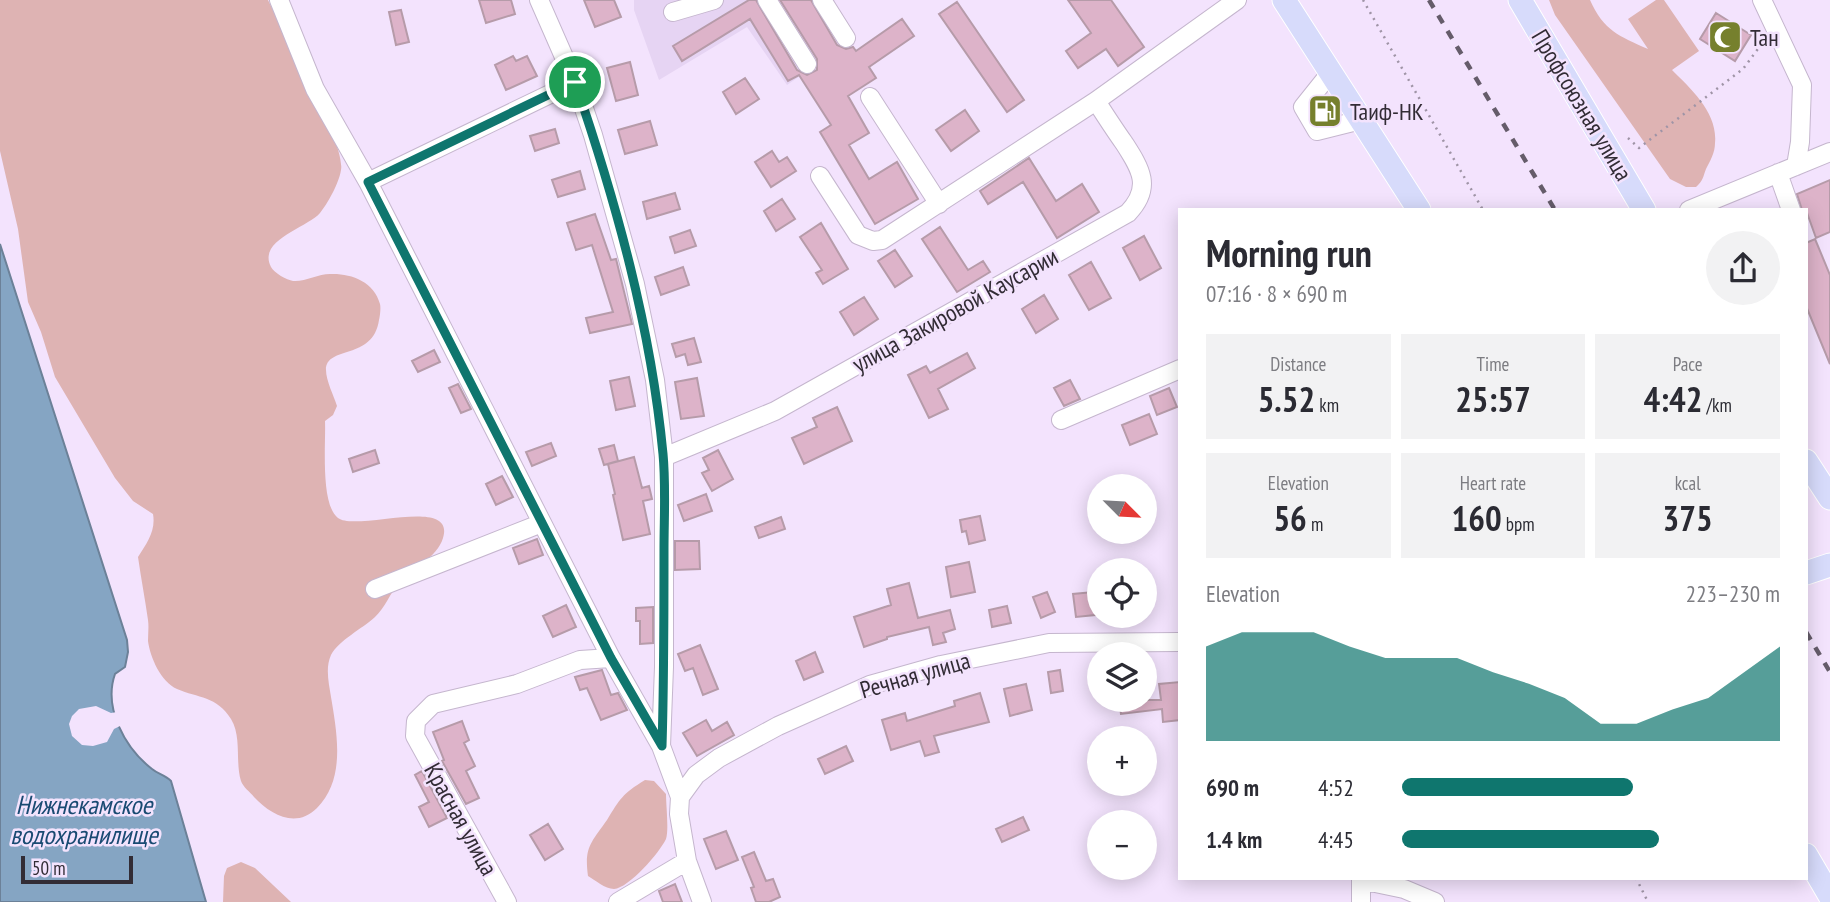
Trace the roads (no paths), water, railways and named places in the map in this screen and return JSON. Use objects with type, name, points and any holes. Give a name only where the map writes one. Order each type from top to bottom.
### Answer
[{"type":"main road","points":[[1284,0],[1418,208]]},
{"type":"main road","name":"Профсоюзная улица","points":[[1520,0],[1643,208]]},
{"type":"main road","points":[[1808,464],[1830,498]]},
{"type":"main road","points":[[1808,572],[1830,565]]},
{"type":"main road","points":[[1808,858],[1830,896]]},
{"type":"street","points":[[279,0],[315,89],[368,182],[611,658],[662,746],[680,797],[678,814],[687,861],[702,902]]},
{"type":"street","points":[[539,0],[575,82],[593,135],[635,284],[654,380],[664,457],[662,746]]},
{"type":"street","points":[[673,12],[715,0]]},
{"type":"street","points":[[767,0],[807,64]]},
{"type":"street","points":[[821,0],[846,38]]},
{"type":"street","points":[[820,176],[858,235],[873,241],[882,240],[1096,101],[1237,0]]},
{"type":"street","points":[[1762,0],[1802,85],[1800,142],[1796,166]]},
{"type":"street","points":[[1331,72],[1303,107],[1317,131],[1361,120]]},
{"type":"street","points":[[368,182],[575,82]]},
{"type":"street","points":[[870,97],[939,204]]},
{"type":"street","name":"улица Закировой Каусарии","points":[[664,457],[775,411],[1128,213],[1139,199],[1142,188],[1140,167],[1096,101]]},
{"type":"street","points":[[1694,208],[1830,152]]},
{"type":"street","points":[[1778,173],[1790,208]]},
{"type":"street","points":[[1061,420],[1178,370]]},
{"type":"street","points":[[375,589],[542,523]]},
{"type":"street","name":"Речная улица","points":[[680,797],[696,775],[719,758],[778,726],[870,685],[941,665],[1049,643],[1178,642]]},
{"type":"street","name":"Красная улица","points":[[507,902],[415,736],[416,721],[433,704],[517,684],[580,660],[611,658]]},
{"type":"street","points":[[618,902],[687,861]]},
{"type":"street","points":[[1361,880],[1361,902]]},
{"type":"street","points":[[1365,880],[1404,890],[1435,902]]},
{"type":"water","name":"Нижнекамское водохранилище","points":[[0,244],[127,640],[125,667],[115,674],[112,687],[114,713],[133,750],[152,769],[171,781],[206,902],[0,902]]},
{"type":"railway","points":[[1429,0],[1554,208]]},
{"type":"railway","points":[[1808,635],[1830,672]]},
{"type":"place","name":"Тан","points":[[1725,37]]},
{"type":"place","name":"Таиф-НК","points":[[1325,111]]}]
